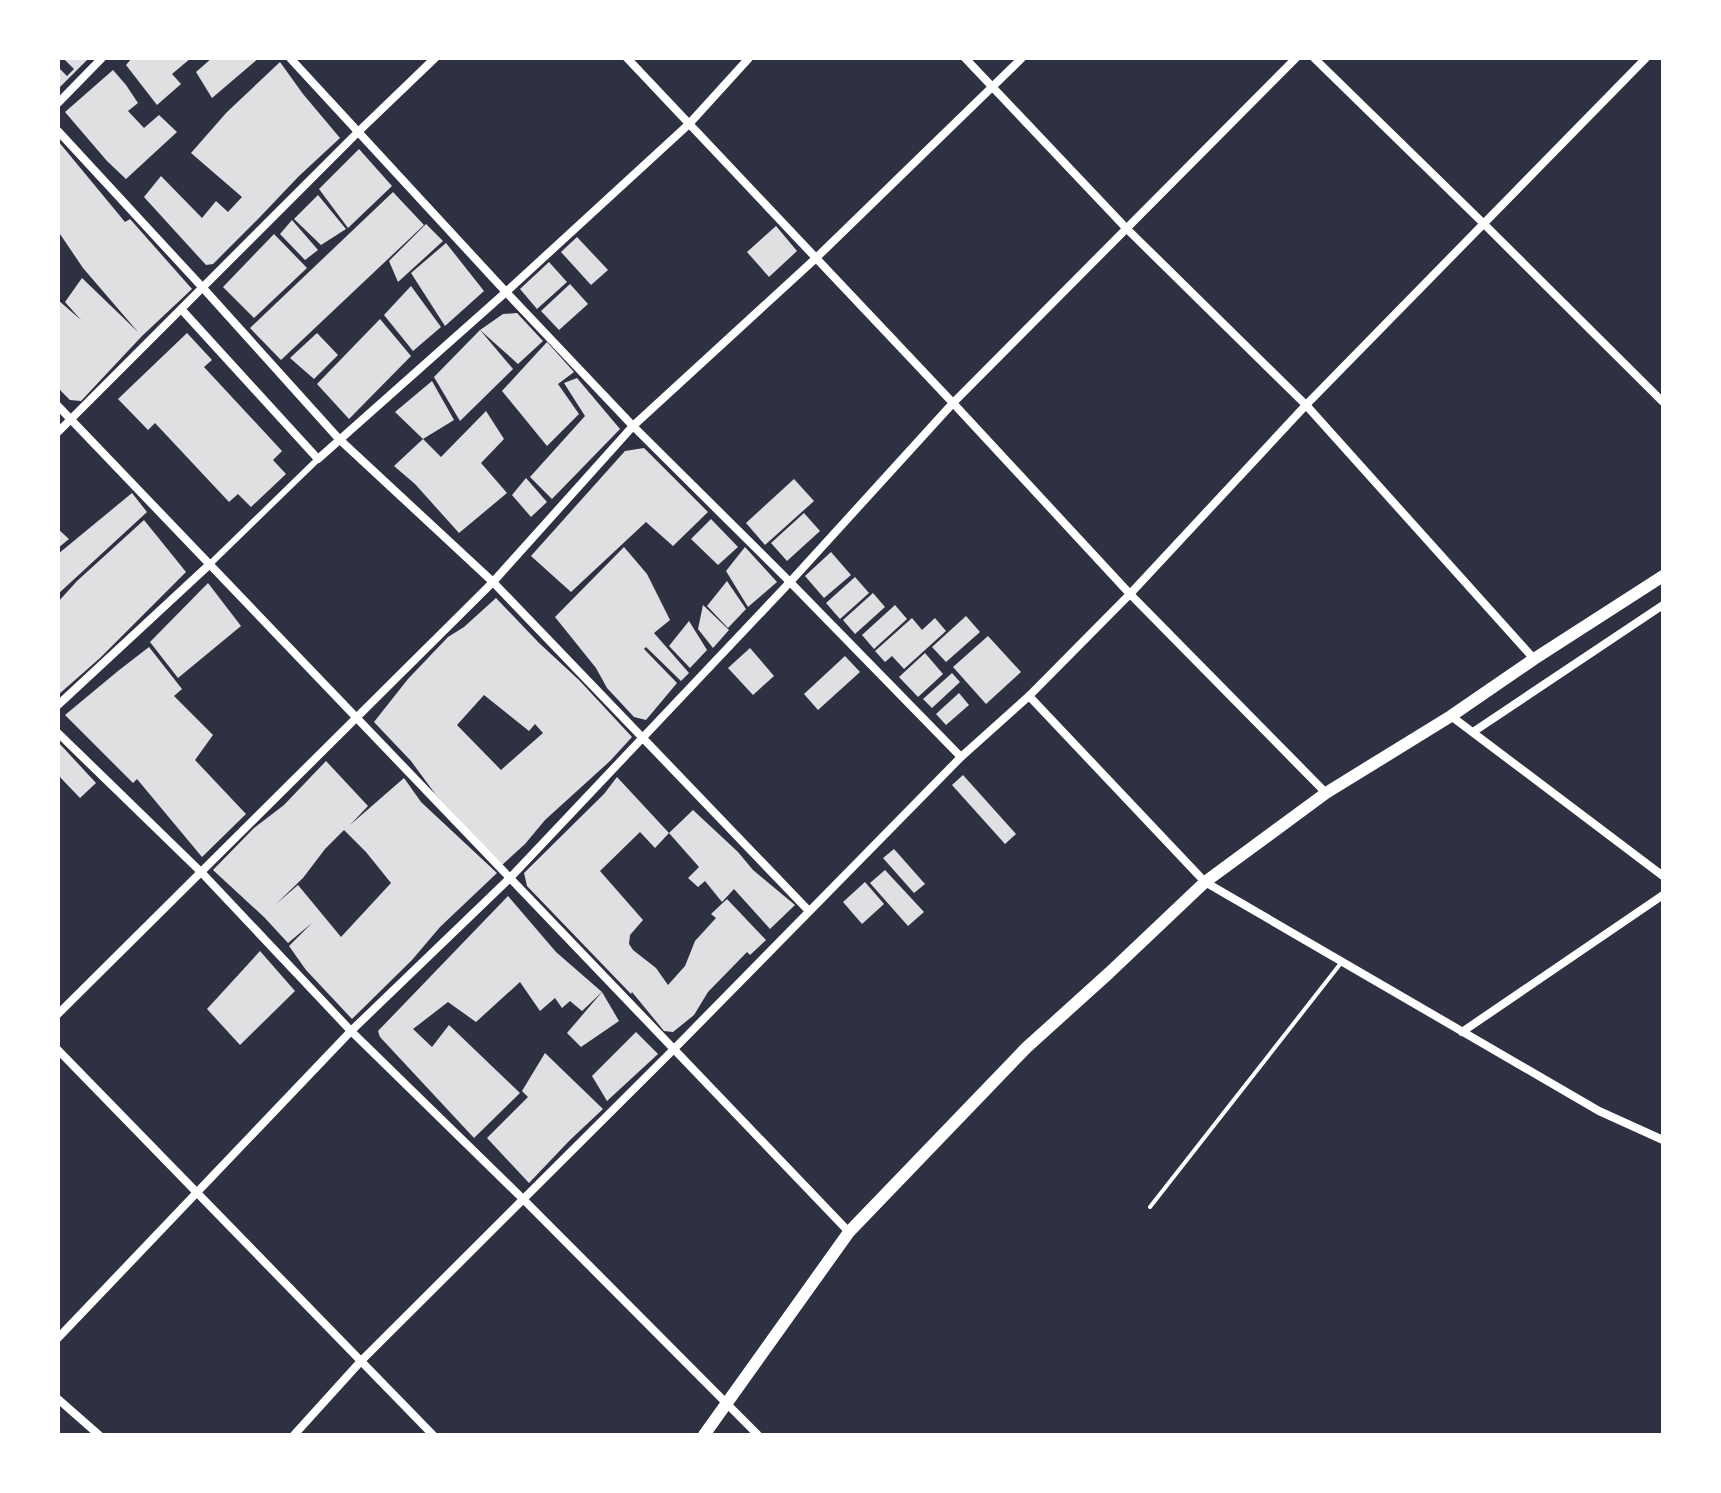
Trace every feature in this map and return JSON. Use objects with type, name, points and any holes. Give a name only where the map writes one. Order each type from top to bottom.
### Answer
[{"type":"highway","points":[[704,1435],[849,1232],[1026,1048],[1205,882],[1326,793],[1661,581]]},
{"type":"street","points":[[58,103],[102,58]]},
{"type":"street","points":[[290,58],[633,426],[961,757]]},
{"type":"street","points":[[58,432],[435,58]]},
{"type":"street","points":[[627,58],[1130,594],[1326,793]]},
{"type":"street","points":[[58,705],[339,439],[506,292],[689,124],[749,58]]},
{"type":"street","points":[[965,58],[1127,229],[1306,405],[1534,659]]},
{"type":"street","points":[[58,1014],[493,582],[633,426],[815,259],[1022,58]]},
{"type":"street","points":[[58,1338],[351,1031],[509,879],[644,738],[953,403],[1296,58]]},
{"type":"street","points":[[1314,58],[1663,402]]},
{"type":"street","points":[[294,1435],[361,1361],[674,1049],[808,910],[1130,594],[1306,405],[1646,58]]},
{"type":"street","points":[[58,131],[339,439],[493,582],[808,910]]},
{"type":"street","points":[[182,310],[318,459]]},
{"type":"street","points":[[58,406],[849,1232]]},
{"type":"street","points":[[1473,732],[1663,605]]},
{"type":"street","points":[[1029,696],[1205,882],[1599,1111],[1663,1140]]},
{"type":"street","points":[[1451,716],[1663,876]]},
{"type":"street","points":[[58,733],[202,873],[351,1031],[758,1435]]},
{"type":"street","points":[[1462,1032],[1663,895]]},
{"type":"street","points":[[58,1050],[433,1435]]},
{"type":"street","points":[[58,1399],[99,1435]]},
{"type":"lane","points":[[1150,1207],[1341,963]]},
{"type":"building","points":[[63,58],[89,58],[58,89],[58,67],[67,76],[74,69]]},
{"type":"building","points":[[132,58],[191,58],[172,74],[181,84],[157,105],[126,65]]},
{"type":"building","points":[[212,58],[259,58],[212,98],[196,72]]},
{"type":"building","points":[[280,62],[340,138],[213,264],[206,265],[144,197],[161,176],[202,218],[216,201],[228,212],[242,197],[191,153],[227,112]]},
{"type":"building","points":[[113,70],[138,103],[128,111],[144,128],[159,115],[177,132],[126,179],[65,112]]},
{"type":"building","points":[[58,141],[125,222],[130,219],[192,289],[142,336],[81,401],[70,400],[58,388],[58,300],[81,320],[65,302],[82,278],[138,332],[83,268],[58,231]]},
{"type":"building","points":[[359,149],[392,186],[348,228],[319,189]]},
{"type":"building","points":[[393,192],[424,225],[281,360],[250,328]]},
{"type":"building","points":[[318,195],[346,229],[321,245],[294,219]]},
{"type":"building","points":[[292,220],[318,250],[305,260],[280,234]]},
{"type":"building","points":[[426,224],[443,241],[398,282],[389,261]]},
{"type":"building","points":[[776,226],[797,251],[769,277],[747,252]]},
{"type":"building","points":[[274,234],[307,268],[254,318],[223,287]]},
{"type":"building","points":[[577,237],[608,270],[591,285],[561,252]]},
{"type":"building","points":[[446,243],[484,291],[445,326],[411,273]]},
{"type":"building","points":[[549,262],[567,282],[537,309],[520,289]]},
{"type":"building","points":[[570,284],[588,304],[559,330],[541,311]]},
{"type":"building","points":[[411,286],[441,327],[413,351],[384,315]]},
{"type":"building","points":[[517,313],[543,341],[518,364],[480,330],[503,314]]},
{"type":"building","points":[[380,319],[411,356],[349,419],[317,384]]},
{"type":"building","points":[[480,330],[513,369],[460,421],[434,377]]},
{"type":"building","points":[[187,333],[212,360],[204,367],[282,451],[273,460],[286,474],[251,507],[238,494],[229,502],[155,423],[148,430],[118,399]]},
{"type":"building","points":[[317,333],[338,355],[314,379],[290,358]]},
{"type":"building","points":[[547,342],[574,372],[558,384],[579,414],[547,446],[502,391]]},
{"type":"building","points":[[577,378],[620,429],[552,499],[530,477],[585,416],[564,383]]},
{"type":"building","points":[[432,381],[454,420],[423,439],[395,412]]},
{"type":"building","points":[[486,411],[504,439],[481,463],[507,493],[459,533],[415,484],[394,466],[423,439],[441,457]]},
{"type":"building","points":[[644,448],[708,512],[673,546],[646,522],[571,592],[531,556],[625,451]]},
{"type":"building","points":[[526,478],[547,502],[531,517],[512,495]]},
{"type":"building","points":[[794,479],[814,501],[765,545],[746,523]]},
{"type":"building","points":[[132,493],[147,512],[58,594],[58,554]]},
{"type":"building","points":[[804,513],[820,531],[787,561],[771,543]]},
{"type":"building","points":[[711,519],[738,547],[718,565],[691,539]]},
{"type":"building","points":[[144,520],[186,572],[100,658],[58,695],[58,602]]},
{"type":"building","points":[[58,529],[69,539],[58,548]]},
{"type":"building","points":[[624,547],[647,574],[670,620],[654,633],[689,673],[681,681],[646,647],[644,649],[677,683],[646,720],[634,717],[607,688],[596,668],[555,617]]},
{"type":"building","points":[[745,547],[777,582],[748,607],[726,571]]},
{"type":"building","points":[[831,552],[851,575],[824,598],[805,576]]},
{"type":"building","points":[[855,577],[869,593],[840,619],[826,603]]},
{"type":"building","points":[[727,581],[746,609],[728,628],[707,606]]},
{"type":"building","points":[[208,583],[241,626],[178,678],[150,642]]},
{"type":"building","points":[[873,593],[885,607],[855,634],[843,620]]},
{"type":"building","points":[[496,598],[632,737],[502,865],[436,795],[411,761],[374,722],[408,679],[448,637]],"holes":[[[484,695],[529,731],[535,724],[543,733],[501,770],[457,725]]]},
{"type":"building","points":[[703,605],[729,630],[713,648],[698,629]]},
{"type":"building","points":[[895,605],[907,619],[874,649],[862,635]]},
{"type":"building","points":[[966,616],[980,632],[946,662],[932,647]]},
{"type":"building","points":[[912,618],[922,630],[935,618],[946,631],[904,669],[892,656],[885,662],[875,651]]},
{"type":"building","points":[[689,621],[707,650],[690,668],[669,646]]},
{"type":"building","points":[[988,636],[1021,672],[986,704],[953,667]]},
{"type":"building","points":[[149,647],[182,689],[174,696],[213,735],[195,760],[246,814],[202,857],[137,779],[133,783],[65,715]]},
{"type":"building","points":[[750,648],[774,676],[753,695],[728,668]]},
{"type":"building","points":[[925,653],[943,674],[918,697],[899,677]]},
{"type":"building","points":[[845,656],[860,672],[818,710],[804,694]]},
{"type":"building","points":[[952,673],[960,682],[932,708],[923,699]]},
{"type":"building","points":[[959,693],[969,705],[946,725],[936,714]]},
{"type":"building","points":[[58,742],[96,783],[80,798],[58,775]]},
{"type":"building","points":[[326,761],[368,806],[350,825],[404,778],[421,802],[497,873],[352,1019],[306,970],[289,946],[312,923],[288,943],[213,870],[254,828],[284,805]],"holes":[[[344,830],[391,883],[341,937],[298,885],[276,904]]]},
{"type":"building","points":[[963,775],[1016,834],[1005,844],[952,785]]},
{"type":"building","points":[[617,777],[669,833],[655,848],[640,832],[600,871],[643,920],[630,935],[629,944],[633,950],[656,968],[668,985],[685,966],[695,941],[716,918],[711,914],[727,899],[766,940],[750,955],[747,952],[708,992],[694,1015],[673,1032],[664,1031],[632,992],[527,886],[524,873],[604,794]]},
{"type":"building","points":[[693,810],[753,870],[795,905],[770,929],[734,889],[722,902],[705,881],[698,887],[688,878],[699,867],[669,833]]},
{"type":"building","points":[[894,849],[925,884],[914,893],[883,858]]},
{"type":"building","points":[[885,870],[924,912],[908,926],[870,883]]},
{"type":"building","points":[[865,882],[884,904],[862,924],[843,902]]},
{"type":"building","points":[[508,896],[556,952],[602,992],[582,1011],[570,1001],[562,1008],[555,998],[540,1011],[520,982],[476,1022],[448,1002],[413,1029],[432,1047],[449,1025],[520,1093],[474,1138],[380,1037],[378,1031]]},
{"type":"building","points":[[260,951],[295,991],[240,1045],[207,1009]]},
{"type":"building","points":[[602,992],[619,1021],[581,1047],[567,1033]]},
{"type":"building","points":[[636,1032],[658,1054],[607,1101],[592,1076]]},
{"type":"building","points":[[545,1053],[603,1109],[529,1183],[487,1138],[528,1097],[522,1091]]}]
